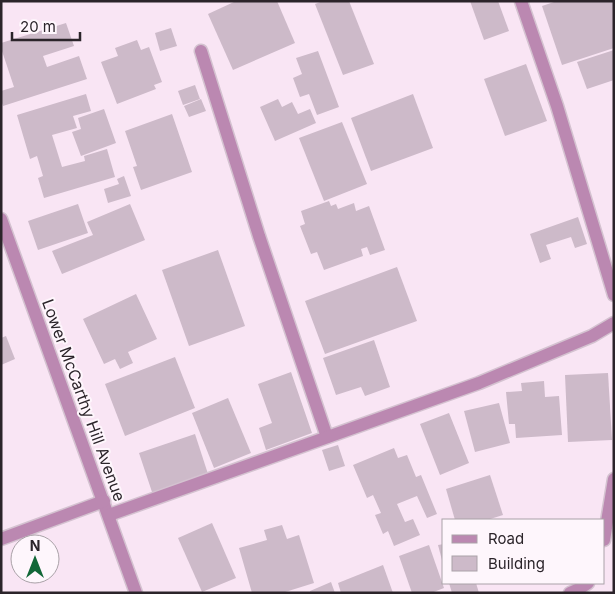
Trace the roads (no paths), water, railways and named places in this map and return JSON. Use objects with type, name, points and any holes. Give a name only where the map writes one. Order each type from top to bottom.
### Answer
[{"type":"street","points":[[520,1],[557,106],[614,295]]},
{"type":"street","points":[[201,51],[259,236],[327,437]]},
{"type":"street","name":"Lower McCarthy Hill Avenue","points":[[1,219],[136,593]]},
{"type":"street","points":[[109,515],[479,383],[592,336],[614,323]]},
{"type":"street","points":[[605,534],[614,479]]},
{"type":"street","points":[[1,540],[104,501]]}]
